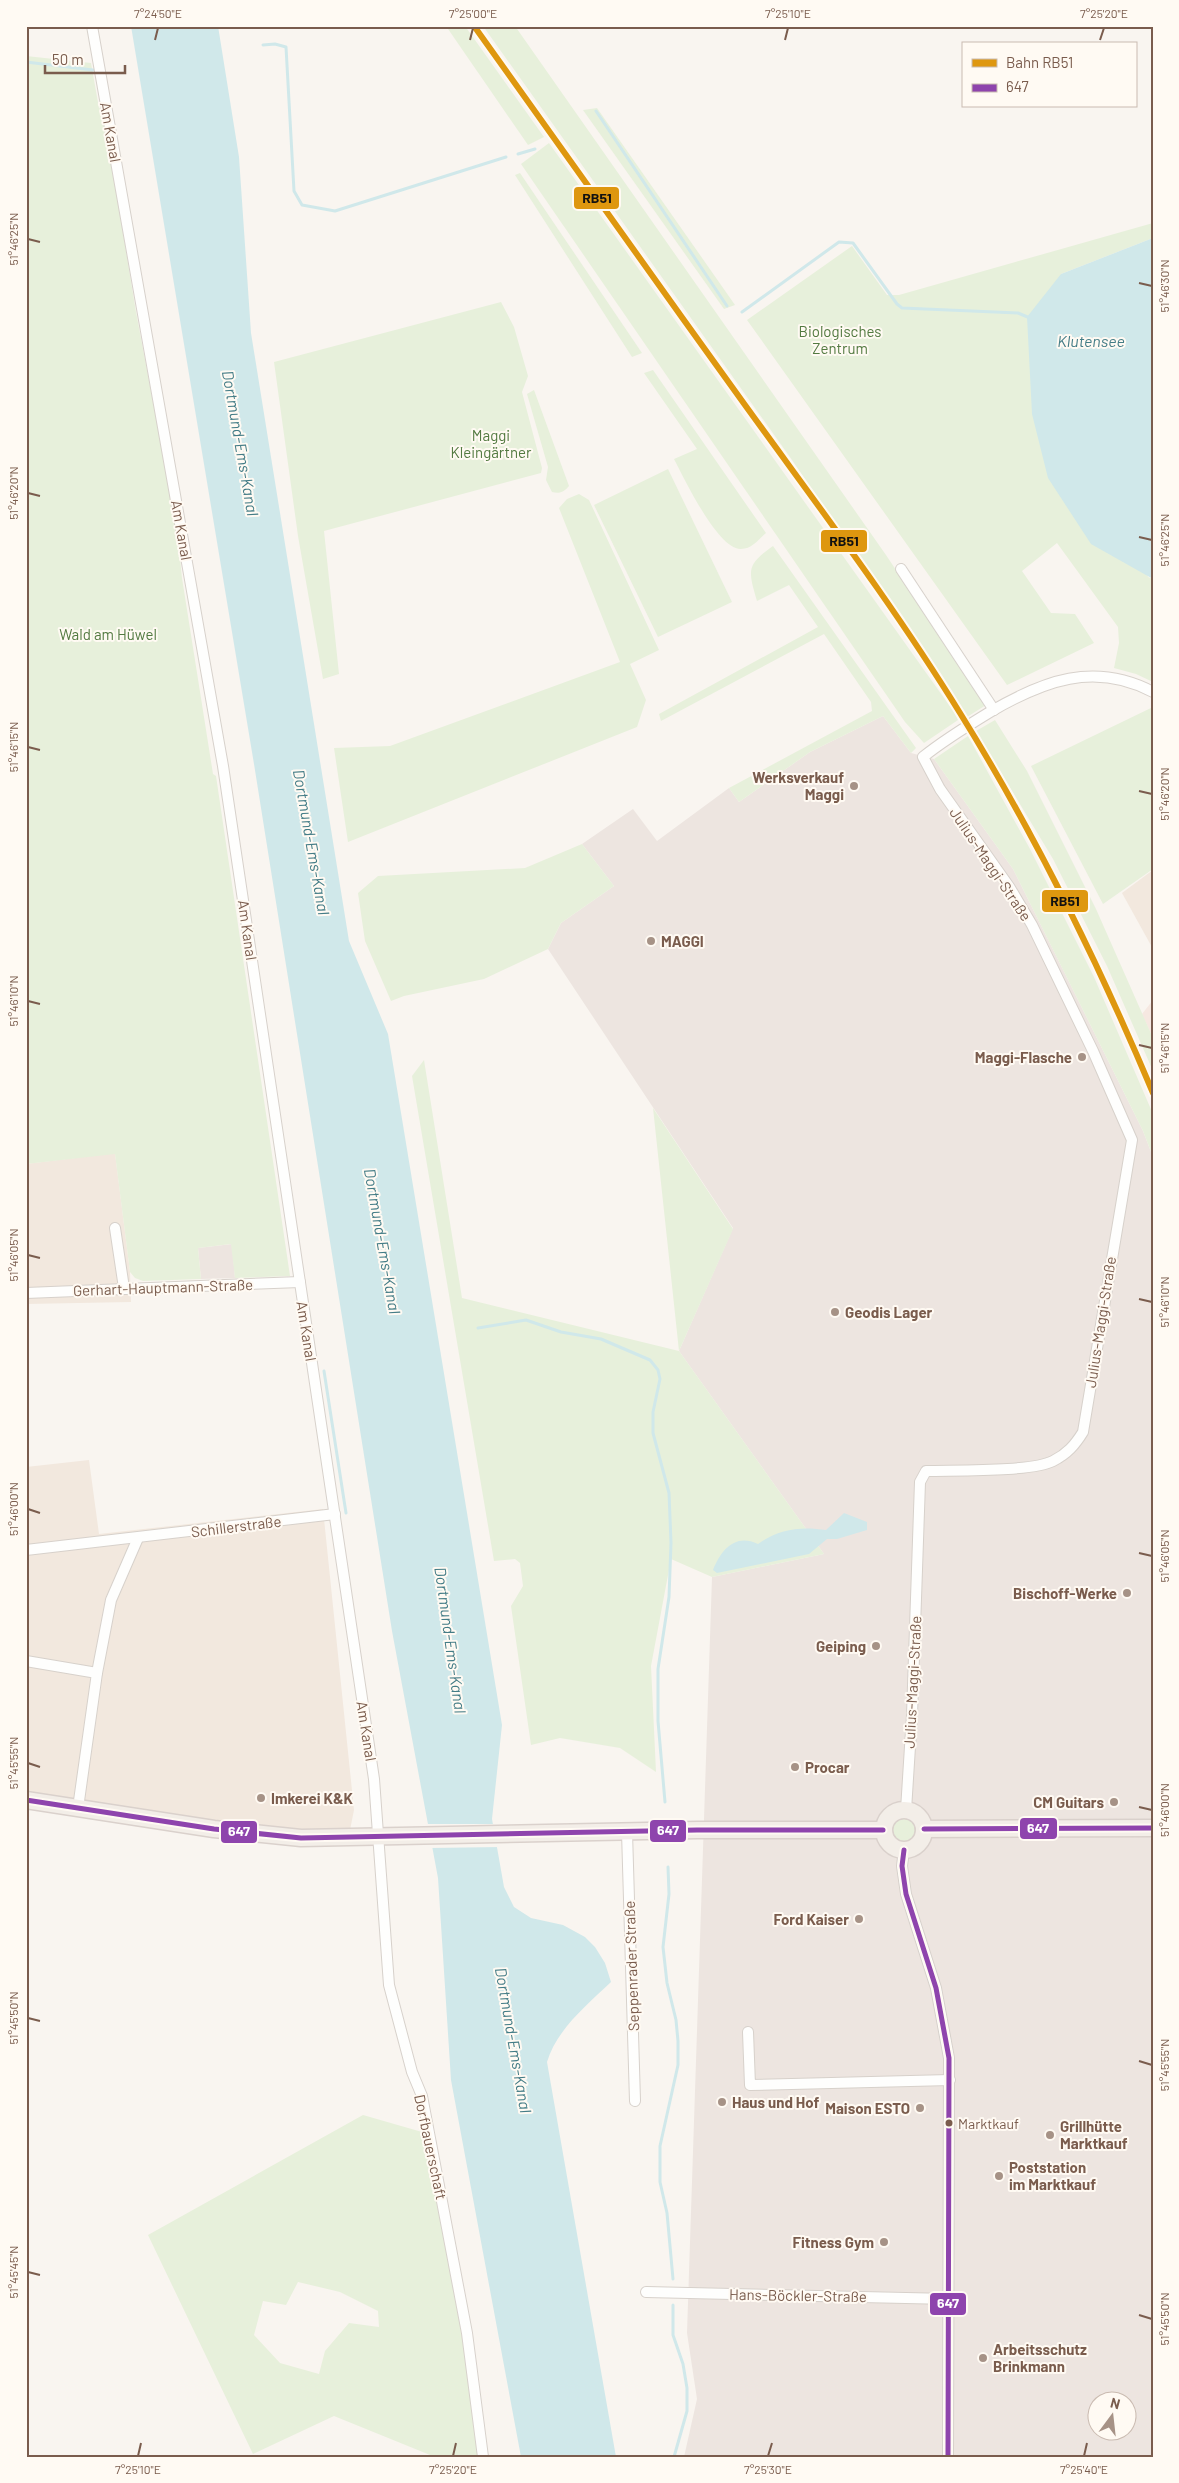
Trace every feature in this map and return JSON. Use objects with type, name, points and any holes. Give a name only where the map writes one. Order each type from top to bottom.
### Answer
[{"type":"main road","points":[[26,1800],[214,1829],[301,1838],[627,1832],[883,1830]]},
{"type":"main road","points":[[906,1810],[918,1816],[924,1829],[918,1844],[904,1850],[889,1844],[883,1830],[890,1814],[906,1810]]},
{"type":"main road","points":[[924,1829],[1153,1828]]},
{"type":"street","name":"Am Kanal","points":[[92,26],[223,766],[374,1779],[379,1838]]},
{"type":"street","points":[[901,569],[994,710],[1037,687],[1066,678],[1106,676],[1153,692]]},
{"type":"street","name":"Julius-Maggi-Straße","points":[[906,1810],[912,1715],[920,1482],[926,1471],[1032,1467],[1052,1462],[1072,1449],[1083,1432],[1132,1140],[1093,1051],[1032,925],[1010,888],[940,789],[923,757],[994,710]]},
{"type":"street","points":[[115,1228],[124,1288]]},
{"type":"street","name":"Gerhart-Hauptmann-Straße","points":[[26,1293],[300,1282]]},
{"type":"street","name":"Schillerstraße","points":[[26,1550],[335,1514]]},
{"type":"street","points":[[78,1808],[97,1673],[111,1600],[138,1538]]},
{"type":"street","points":[[26,1661],[97,1673]]},
{"type":"street","name":"Seppenrader Straße","points":[[627,1832],[635,2101]]},
{"type":"street","name":"Dorfbauerschaft","points":[[379,1838],[389,1985],[412,2072],[422,2096],[467,2333],[483,2457]]},
{"type":"street","points":[[904,1850],[903,1879],[936,1988],[949,2058],[950,2299],[948,2457]]},
{"type":"street","points":[[748,2032],[750,2085],[950,2080]]},
{"type":"street","name":"Hans-Böckler-Straße","points":[[646,2292],[950,2299]]},
{"type":"shaded area","points":[[883,716],[911,753],[934,759],[1013,869],[1143,1131],[1153,1157],[1153,2457],[684,2457],[697,2399],[687,2333],[712,1577],[824,1554],[679,1351],[733,1228],[548,949],[561,923],[614,886],[582,844],[633,809],[657,841],[729,788],[739,802],[810,752]]},
{"type":"shaded area","points":[[1153,870],[1153,949],[1122,893]]},
{"type":"shaded area","points":[[1153,1000],[1153,1038],[1142,1014]]},
{"type":"shaded area","points":[[115,1153],[130,1272],[131,1302],[26,1304],[26,1164]]},
{"type":"shaded area","points":[[232,1244],[235,1278],[201,1279],[198,1248]]},
{"type":"shaded area","points":[[89,1460],[99,1534],[323,1509],[354,1810],[350,1830],[262,1828],[26,1796],[26,1467]]},
{"type":"green space","points":[[446,26],[465,26],[544,137],[528,145]]},
{"type":"green space","points":[[483,26],[515,26],[886,555],[986,705],[967,717],[792,460]]},
{"type":"green space","name":"Wald am Hüwel","points":[[26,56],[91,63],[99,108],[103,110],[136,312],[177,529],[182,578],[213,774],[216,776],[290,1276],[235,1278],[231,1244],[198,1248],[201,1279],[143,1281],[135,1278],[130,1272],[115,1154],[26,1164]]},
{"type":"green space","points":[[597,108],[735,305],[724,309],[583,110]]},
{"type":"green space","points":[[549,143],[954,712],[958,720],[924,743],[905,722],[521,164]]},
{"type":"green space","points":[[520,173],[642,353],[632,357],[515,175]]},
{"type":"green space","name":"Biologisches Zentrum","points":[[1153,223],[1153,238],[1061,274],[1148,577],[1153,579],[1153,682],[1136,674],[1114,668],[1119,643],[1118,627],[1057,543],[1022,571],[1051,613],[1075,614],[1094,643],[1007,685],[747,320],[852,246],[887,295],[899,295]]},
{"type":"green space","name":"Maggi Kleingärtner","points":[[501,302],[514,327],[528,376],[522,392],[542,468],[541,473],[324,531],[339,674],[323,679],[298,536],[274,362]]},
{"type":"green space","points":[[653,370],[766,533],[752,546],[741,549],[732,546],[722,538],[712,526],[694,496],[674,459],[697,449],[644,373]]},
{"type":"green space","points":[[534,390],[569,486],[560,493],[552,492],[546,480],[548,467],[527,394]]},
{"type":"green space","points":[[668,469],[732,602],[658,637],[594,505]]},
{"type":"green space","points":[[579,494],[589,500],[659,650],[630,664],[646,700],[637,727],[348,842],[334,748],[390,746],[620,662],[559,508],[567,499]]},
{"type":"green space","points":[[773,546],[916,748],[911,753],[883,716],[810,752],[739,802],[729,788],[872,711],[871,702],[824,634],[661,721],[659,714],[818,627],[789,585],[757,601],[751,569],[758,558]]},
{"type":"green space","points":[[1153,707],[1153,869],[1103,904],[1031,766]]},
{"type":"green space","points":[[995,720],[1027,771],[1096,909],[1153,1038],[1153,1071],[1107,966],[1053,859],[976,731]]},
{"type":"green space","points":[[968,736],[1030,849],[1094,977],[1153,1114],[1153,1157],[1143,1131],[1013,869],[934,759]]},
{"type":"green space","points":[[582,844],[614,886],[561,923],[548,949],[484,979],[404,996],[391,1001],[365,941],[358,893],[378,876],[525,868]]},
{"type":"green space","points":[[424,1060],[462,1298],[679,1351],[824,1554],[712,1577],[671,1559],[651,1666],[656,1772],[620,1748],[560,1738],[531,1745],[511,1606],[523,1586],[520,1563],[515,1559],[494,1561],[412,1076]]},
{"type":"green space","points":[[653,1108],[733,1229],[679,1351]]},
{"type":"green space","points":[[905,1816],[914,1820],[918,1829],[914,1838],[905,1842],[896,1838],[892,1829],[896,1820]]},
{"type":"green space","points":[[363,2115],[422,2132],[464,2336],[480,2457],[435,2457],[334,2416],[253,2454],[148,2235]],"holes":[[[298,2282],[340,2292],[378,2311],[379,2327],[349,2323],[325,2351],[319,2374],[280,2363],[254,2335],[263,2301],[286,2305]]]},
{"type":"water","name":"Dortmund-Ems-Kanal","points":[[131,26],[218,26],[239,157],[251,333],[349,941],[388,1034],[502,1725],[492,1819],[504,1887],[514,1907],[531,1918],[563,1925],[585,1937],[595,1947],[605,1963],[611,1982],[565,2028],[547,2062],[616,2457],[521,2457],[451,2080],[438,1878],[392,1631],[254,764]]},
{"type":"water","name":"Klutensee","points":[[1153,238],[1153,579],[1091,544],[1048,478],[1032,414],[1027,317],[1061,274]]},
{"type":"water","points":[[844,1513],[867,1522],[867,1530],[837,1539],[827,1539],[809,1554],[717,1573],[713,1570],[720,1556],[730,1545],[736,1542],[750,1541],[758,1544],[774,1535],[790,1530],[808,1528],[826,1530]]},
{"type":"pier","points":[[426,1824],[496,1824],[501,1847],[430,1848]]},
{"type":"waterway","points":[[263,45],[275,44],[286,47],[294,191],[302,205],[335,211],[506,157]]},
{"type":"waterway","points":[[26,62],[93,70]]},
{"type":"waterway","points":[[596,111],[727,306]]},
{"type":"waterway","points":[[518,154],[535,149]]},
{"type":"waterway","points":[[742,312],[839,242],[853,243],[897,304],[902,308],[1018,313],[1030,318]]},
{"type":"waterway","points":[[478,1328],[526,1320],[561,1332],[601,1339],[650,1360],[658,1370],[660,1379],[653,1412],[653,1433],[669,1493],[671,1543],[669,1597],[658,1669],[658,1721],[665,1802]]},
{"type":"waterway","points":[[324,1371],[346,1513]]},
{"type":"waterway","points":[[668,1867],[669,1894],[663,1947],[667,1983],[676,2020],[678,2065],[660,2146],[660,2182],[667,2213],[673,2279]]},
{"type":"waterway","points":[[673,2305],[673,2335],[683,2364],[687,2388],[687,2411],[674,2457]]},
{"type":"rail line","name":"RB51","points":[[474,26],[855,557],[935,673],[988,759],[1040,852],[1088,947],[1153,1093]]},
{"type":"transit line","name":"647","points":[[26,1800],[214,1829],[301,1838],[697,1830],[883,1830]]},
{"type":"transit line","name":"647","points":[[924,1829],[1153,1828]]},
{"type":"transit line","name":"647","points":[[904,1850],[902,1866],[906,1894],[936,1988],[949,2058],[948,2457]]},
{"type":"place","name":"Werksverkauf Maggi","points":[[854,786]]},
{"type":"place","name":"MAGGI","points":[[651,941]]},
{"type":"place","name":"Maggi-Flasche","points":[[1082,1057]]},
{"type":"place","name":"Geodis Lager","points":[[835,1312]]},
{"type":"place","name":"Bischoff-Werke","points":[[1127,1593]]},
{"type":"place","name":"Geiping","points":[[876,1646]]},
{"type":"place","name":"Procar","points":[[795,1767]]},
{"type":"place","name":"Imkerei K&K","points":[[261,1798]]},
{"type":"place","name":"CM Guitars","points":[[1114,1802]]},
{"type":"place","name":"Ford Kaiser","points":[[859,1919]]},
{"type":"place","name":"Haus und Hof","points":[[722,2102]]},
{"type":"place","name":"Maison ESTO","points":[[920,2108]]},
{"type":"place","name":"Marktkauf","points":[[949,2123]]},
{"type":"place","name":"Grillhütte Marktkauf","points":[[1050,2135]]},
{"type":"place","name":"Poststation im Marktkauf","points":[[999,2176]]},
{"type":"place","name":"Fitness Gym","points":[[884,2242]]},
{"type":"place","name":"Arbeitsschutz Brinkmann","points":[[983,2358]]}]
